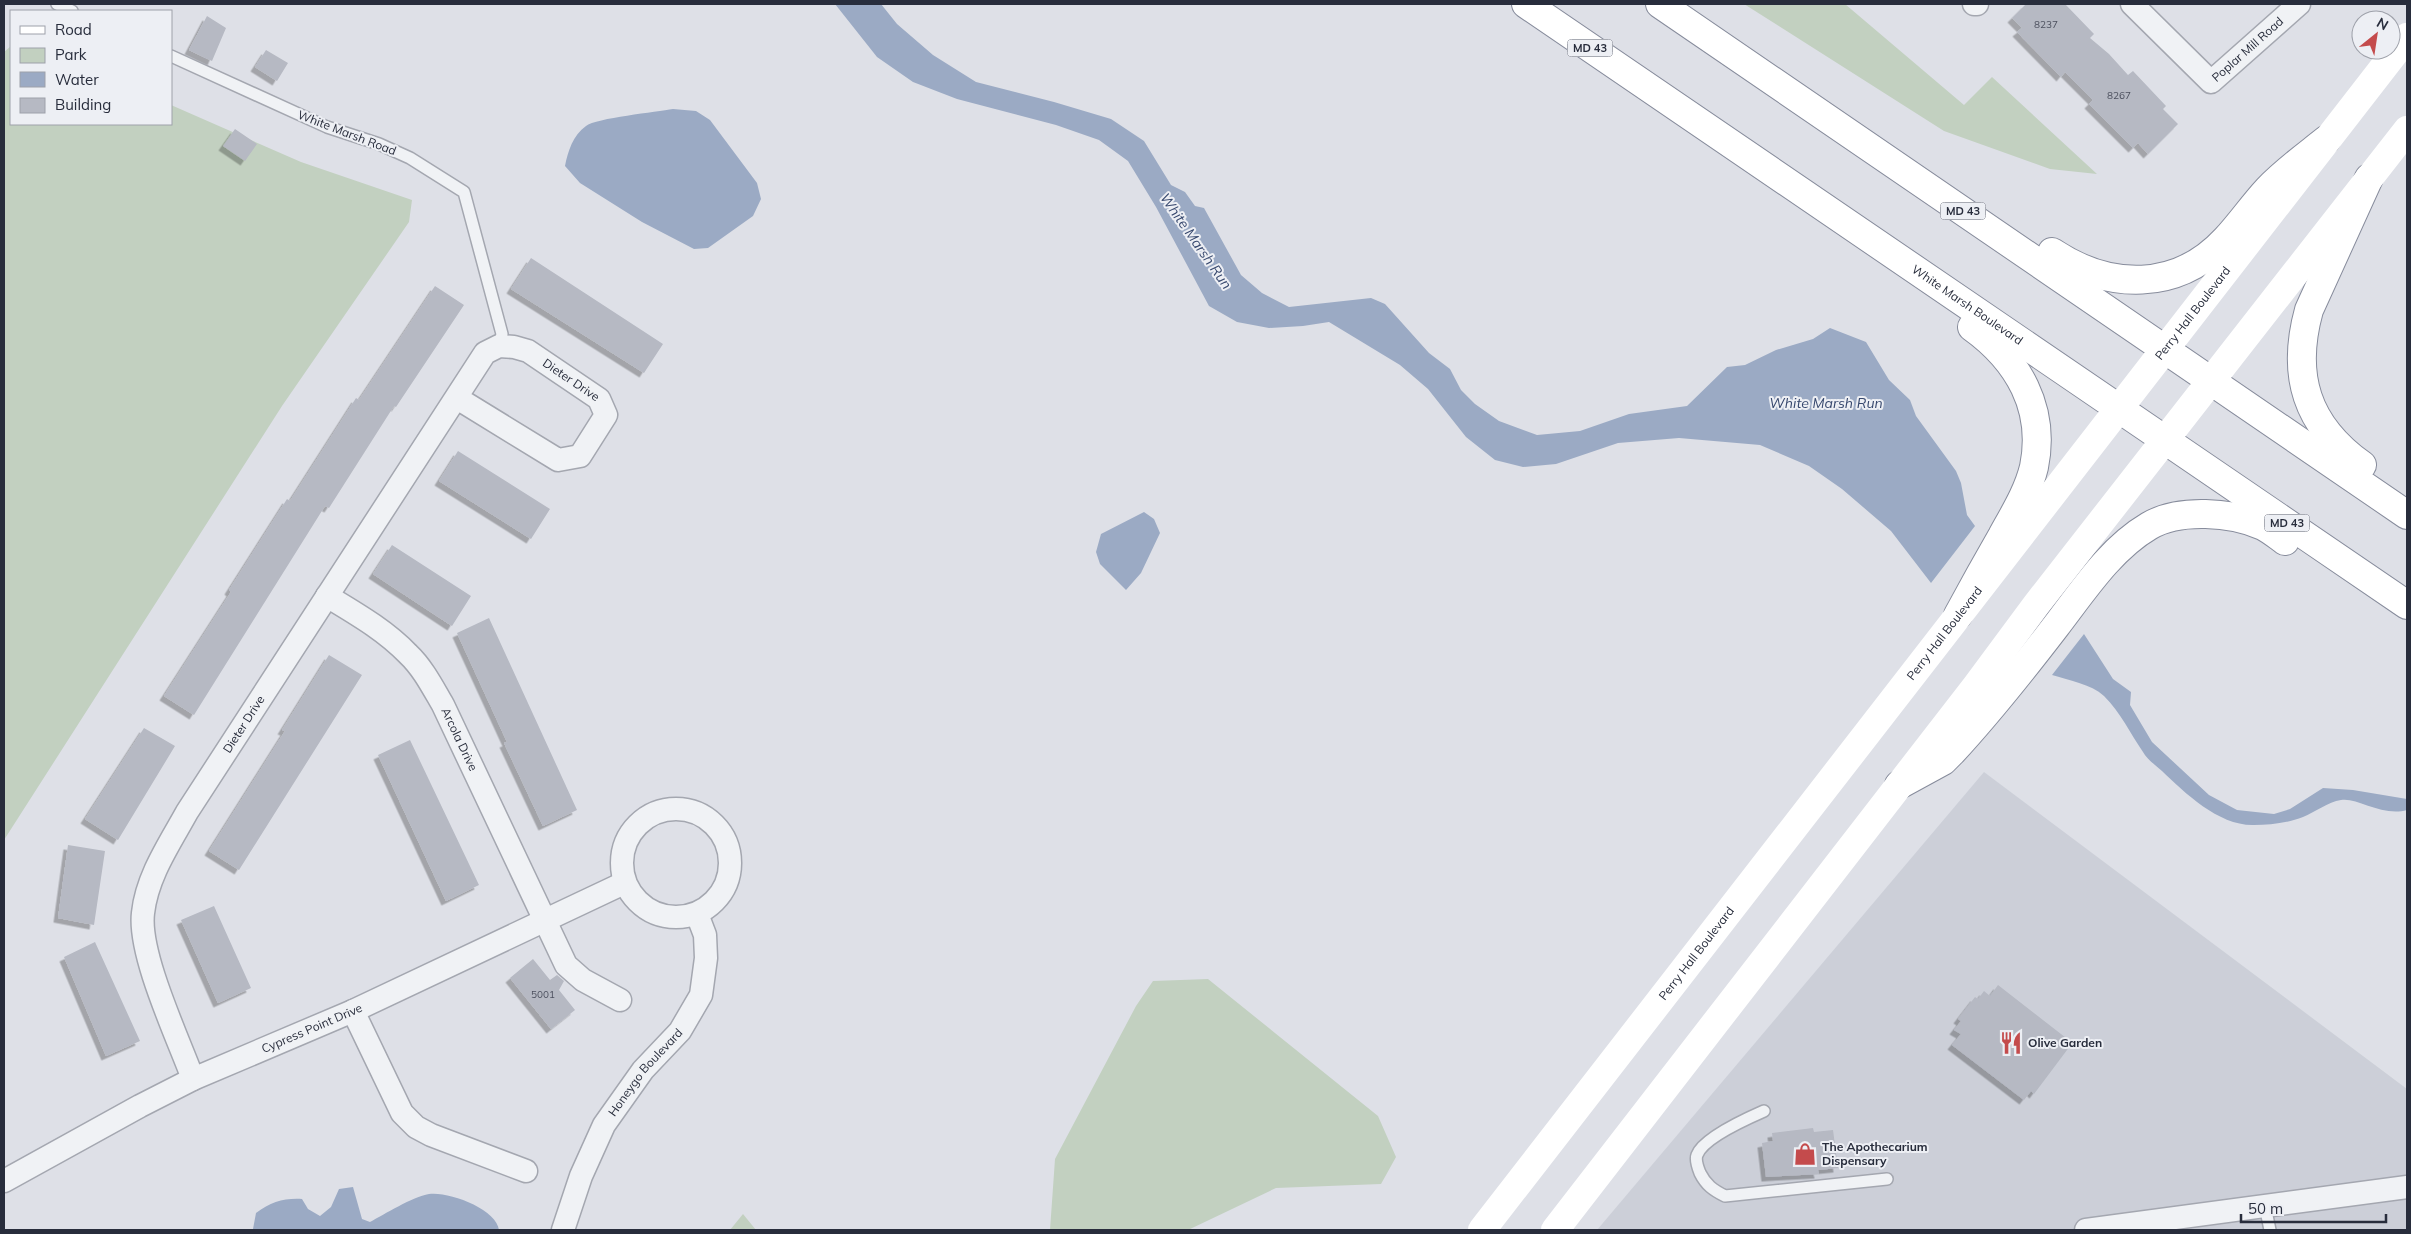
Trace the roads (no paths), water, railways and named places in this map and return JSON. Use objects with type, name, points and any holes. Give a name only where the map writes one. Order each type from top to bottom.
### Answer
[{"type":"main road","name":"White Marsh Boulevard","points":[[1526,4],[2407,605]]},
{"type":"main road","name":"MD 43","points":[[1660,4],[2407,515]]},
{"type":"main road","name":"Perry Hall Boulevard","points":[[1482,1230],[2407,37]]},
{"type":"main road","points":[[1589,48],[1651,98],[1824,226],[1995,344],[2020,375],[2027,390],[2034,419],[2034,466],[2022,500],[1958,615]]},
{"type":"main road","points":[[1761,72],[1916,162],[2073,266],[2115,279],[2154,278],[2176,274],[2197,263],[2226,239],[2250,208],[2281,176],[2326,140]]},
{"type":"main road","points":[[1555,1230],[2407,130]]},
{"type":"main road","points":[[2369,178],[2309,310],[2303,330],[2303,375],[2308,398],[2326,434],[2342,451],[2407,498]]},
{"type":"main road","points":[[1899,785],[1943,762],[2006,690],[2109,560],[2132,537],[2150,525],[2198,515],[2217,514],[2239,518],[2264,527],[2407,623]]},
{"type":"street","name":"Poplar Mill Road","points":[[2132,4],[2210,82],[2299,4]]},
{"type":"street","name":"Dieter Drive","points":[[193,1079],[144,946],[143,913],[155,871],[187,812],[486,353],[499,346],[514,346],[528,351],[599,399],[606,415],[580,456],[558,460],[457,398]]},
{"type":"street","name":"Arcola Drive","points":[[327,596],[364,618],[409,654],[443,705],[566,965],[583,980],[620,1000]]},
{"type":"street","points":[[678,808],[696,812],[714,824],[724,836],[730,853],[730,872],[724,889],[712,904],[697,914],[679,917],[662,916],[646,908],[632,896],[624,883],[621,863],[623,846],[632,830],[644,818],[660,810],[678,808]]},
{"type":"street","name":"Cypress Point Drive","points":[[4,1181],[193,1079],[353,1011],[624,883]]},
{"type":"street","name":"Honeygo Boulevard","points":[[563,1230],[581,1176],[604,1125],[643,1070],[680,1031],[701,995],[706,958],[705,935],[697,914]]},
{"type":"street","points":[[353,1011],[402,1113],[416,1127],[430,1135],[526,1171]]},
{"type":"street","points":[[2086,1230],[2407,1187]]},
{"type":"lane","points":[[57,4],[70,10]]},
{"type":"lane","name":"White Marsh Road","points":[[172,56],[327,127],[379,144],[410,158],[464,192],[502,334],[499,346]]},
{"type":"lane","points":[[1764,1111],[1737,1123],[1704,1145],[1697,1155],[1697,1166],[1704,1181],[1714,1190],[1725,1196],[1887,1179]]},
{"type":"lane","points":[[2265,1206],[2270,1230]]},
{"type":"water","name":"White Marsh Run","points":[[835,4],[881,4],[897,24],[933,55],[976,82],[1111,119],[1144,141],[1171,185],[1185,192],[1195,206],[1204,208],[1241,275],[1262,293],[1289,307],[1371,298],[1385,304],[1429,353],[1450,369],[1461,390],[1475,404],[1499,421],[1537,435],[1580,431],[1629,414],[1687,406],[1727,367],[1745,365],[1776,350],[1813,339],[1830,328],[1866,342],[1889,380],[1910,400],[1916,416],[1956,471],[1961,483],[1967,515],[1975,526],[1931,583],[1891,531],[1842,489],[1809,466],[1760,445],[1679,438],[1618,443],[1556,464],[1523,467],[1495,460],[1466,437],[1428,389],[1400,365],[1329,322],[1269,328],[1237,322],[1209,306],[1156,207],[1128,161],[1099,140],[1056,125],[957,99],[913,82],[877,57]]},
{"type":"water","points":[[673,109],[696,111],[710,120],[757,183],[761,199],[753,216],[708,248],[694,249],[642,222],[580,183],[565,166],[572,144],[586,126],[602,120]]},
{"type":"water","points":[[1144,512],[1154,519],[1160,533],[1141,573],[1126,590],[1100,564],[1096,552],[1101,534]]},
{"type":"water","points":[[2084,634],[2113,679],[2131,692],[2130,705],[2152,742],[2209,795],[2237,810],[2274,814],[2290,809],[2323,788],[2353,790],[2407,799],[2407,810],[2388,811],[2355,801],[2341,800],[2297,819],[2260,825],[2241,824],[2216,814],[2192,798],[2149,760],[2120,716],[2104,696],[2086,685],[2052,675]]},
{"type":"water","points":[[353,1187],[362,1219],[370,1222],[422,1196],[437,1194],[448,1195],[481,1209],[496,1222],[499,1230],[253,1229],[256,1213],[272,1203],[289,1199],[302,1199],[308,1209],[320,1216],[331,1207],[339,1189]]},
{"type":"place","name":"Olive Garden","points":[[2011,1043]]},
{"type":"place","name":"The Apothecarium Dispensary","points":[[1805,1154]]}]
